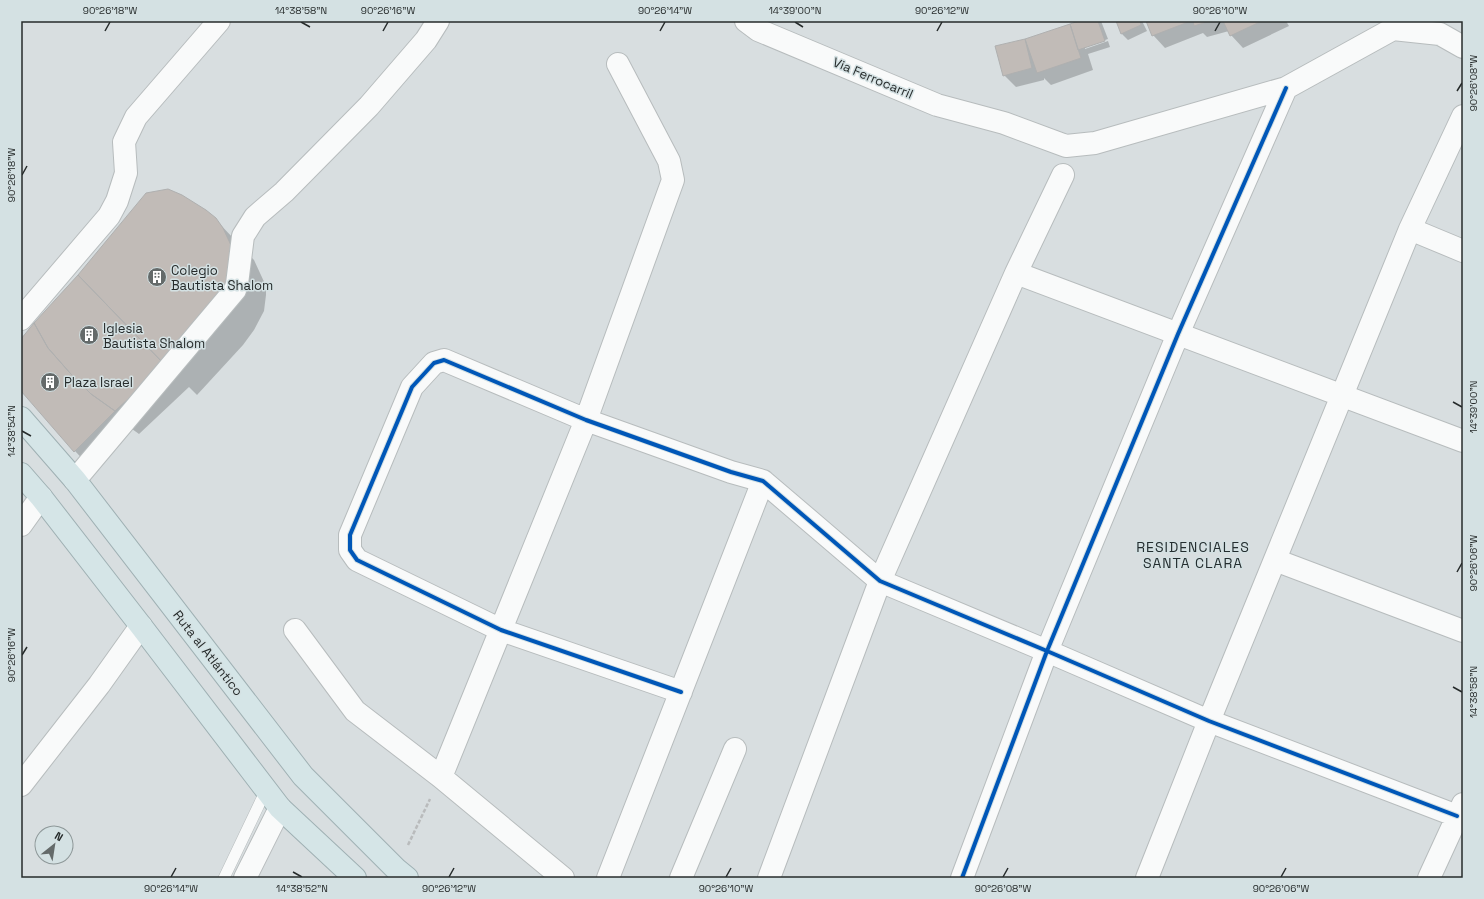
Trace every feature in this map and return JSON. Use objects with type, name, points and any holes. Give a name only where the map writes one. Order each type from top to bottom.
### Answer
[{"type":"highway","name":"Ruta al Atlántico","points":[[21,418],[75,480],[303,776],[401,874]]},
{"type":"highway","points":[[21,474],[41,497],[280,808],[355,878]]},
{"type":"street","points":[[21,319],[109,216],[117,201],[126,173],[124,142],[136,117],[219,21]]},
{"type":"street","points":[[75,480],[235,290],[243,236],[254,217],[284,192],[369,106],[426,40],[438,21]]},
{"type":"street","name":"Via Ferrocarril","points":[[746,21],[758,30],[937,105],[1004,123],[1066,146],[1094,143],[1286,88],[1393,29],[1440,34],[1463,47]]},
{"type":"street","points":[[441,776],[586,420],[673,180],[669,161],[618,64]]},
{"type":"street","points":[[962,878],[1046,650],[1178,334],[1286,88]]},
{"type":"street","points":[[1147,878],[1209,721],[1410,229],[1463,116]]},
{"type":"street","points":[[769,878],[880,581],[1016,273],[1063,175]]},
{"type":"street","points":[[1410,229],[1463,251]]},
{"type":"street","points":[[1016,273],[1463,441]]},
{"type":"street","points":[[681,692],[501,630],[356,560],[350,550],[350,535],[412,387],[434,363],[444,360],[586,420],[731,472],[762,481],[880,581],[1046,650],[1209,721],[1460,810],[1430,878]]},
{"type":"street","points":[[608,878],[762,481]]},
{"type":"street","points":[[21,525],[41,497]]},
{"type":"street","points":[[1275,560],[1463,630]]},
{"type":"street","points":[[21,785],[99,685],[141,626]]},
{"type":"street","points":[[295,630],[355,711],[441,776],[563,878]]},
{"type":"street","points":[[681,878],[735,749]]},
{"type":"street","points":[[245,878],[280,808]]},
{"type":"lane","points":[[224,878],[266,790]]},
{"type":"path","points":[[401,874],[441,776]]},
{"type":"building","points":[[1079,21],[1098,21],[1105,41],[1078,50],[1070,24]]},
{"type":"building","points":[[1116,21],[1140,21],[1141,25],[1121,34]]},
{"type":"building","points":[[1146,21],[1191,21],[1152,36]]},
{"type":"building","points":[[1193,21],[1210,21],[1194,26]]},
{"type":"building","points":[[1223,21],[1262,21],[1230,36]]},
{"type":"building","points":[[1070,24],[1081,58],[1037,73],[1025,39]]},
{"type":"building","points":[[1025,39],[1032,68],[1003,76],[995,46]]},
{"type":"building","name":"Colegio Bautista Shalom","points":[[168,189],[182,195],[216,218],[223,228],[235,254],[223,299],[165,365],[78,275],[146,193]]},
{"type":"building","name":"Iglesia Bautista Shalom","points":[[78,275],[165,365],[115,411],[91,394],[70,373],[48,348],[34,323]]},
{"type":"building","name":"Plaza Israel","points":[[34,323],[48,348],[70,373],[91,394],[115,411],[74,452],[21,391],[21,339]]},
{"type":"cycle path","points":[[962,878],[1047,651],[1178,334],[1286,88]]},
{"type":"cycle path","points":[[681,692],[501,630],[357,560],[350,550],[350,535],[412,387],[434,363],[444,360],[586,420],[731,472],[763,481],[880,581],[1209,721],[1457,816]]},
{"type":"place","name":"Colegio Bautista Shalom","points":[[157,277]]},
{"type":"place","name":"Iglesia Bautista Shalom","points":[[89,335]]},
{"type":"place","name":"Plaza Israel","points":[[50,382]]},
{"type":"district","name":"RESIDENCIALES SANTA CLARA","points":[[1193,556]]}]
